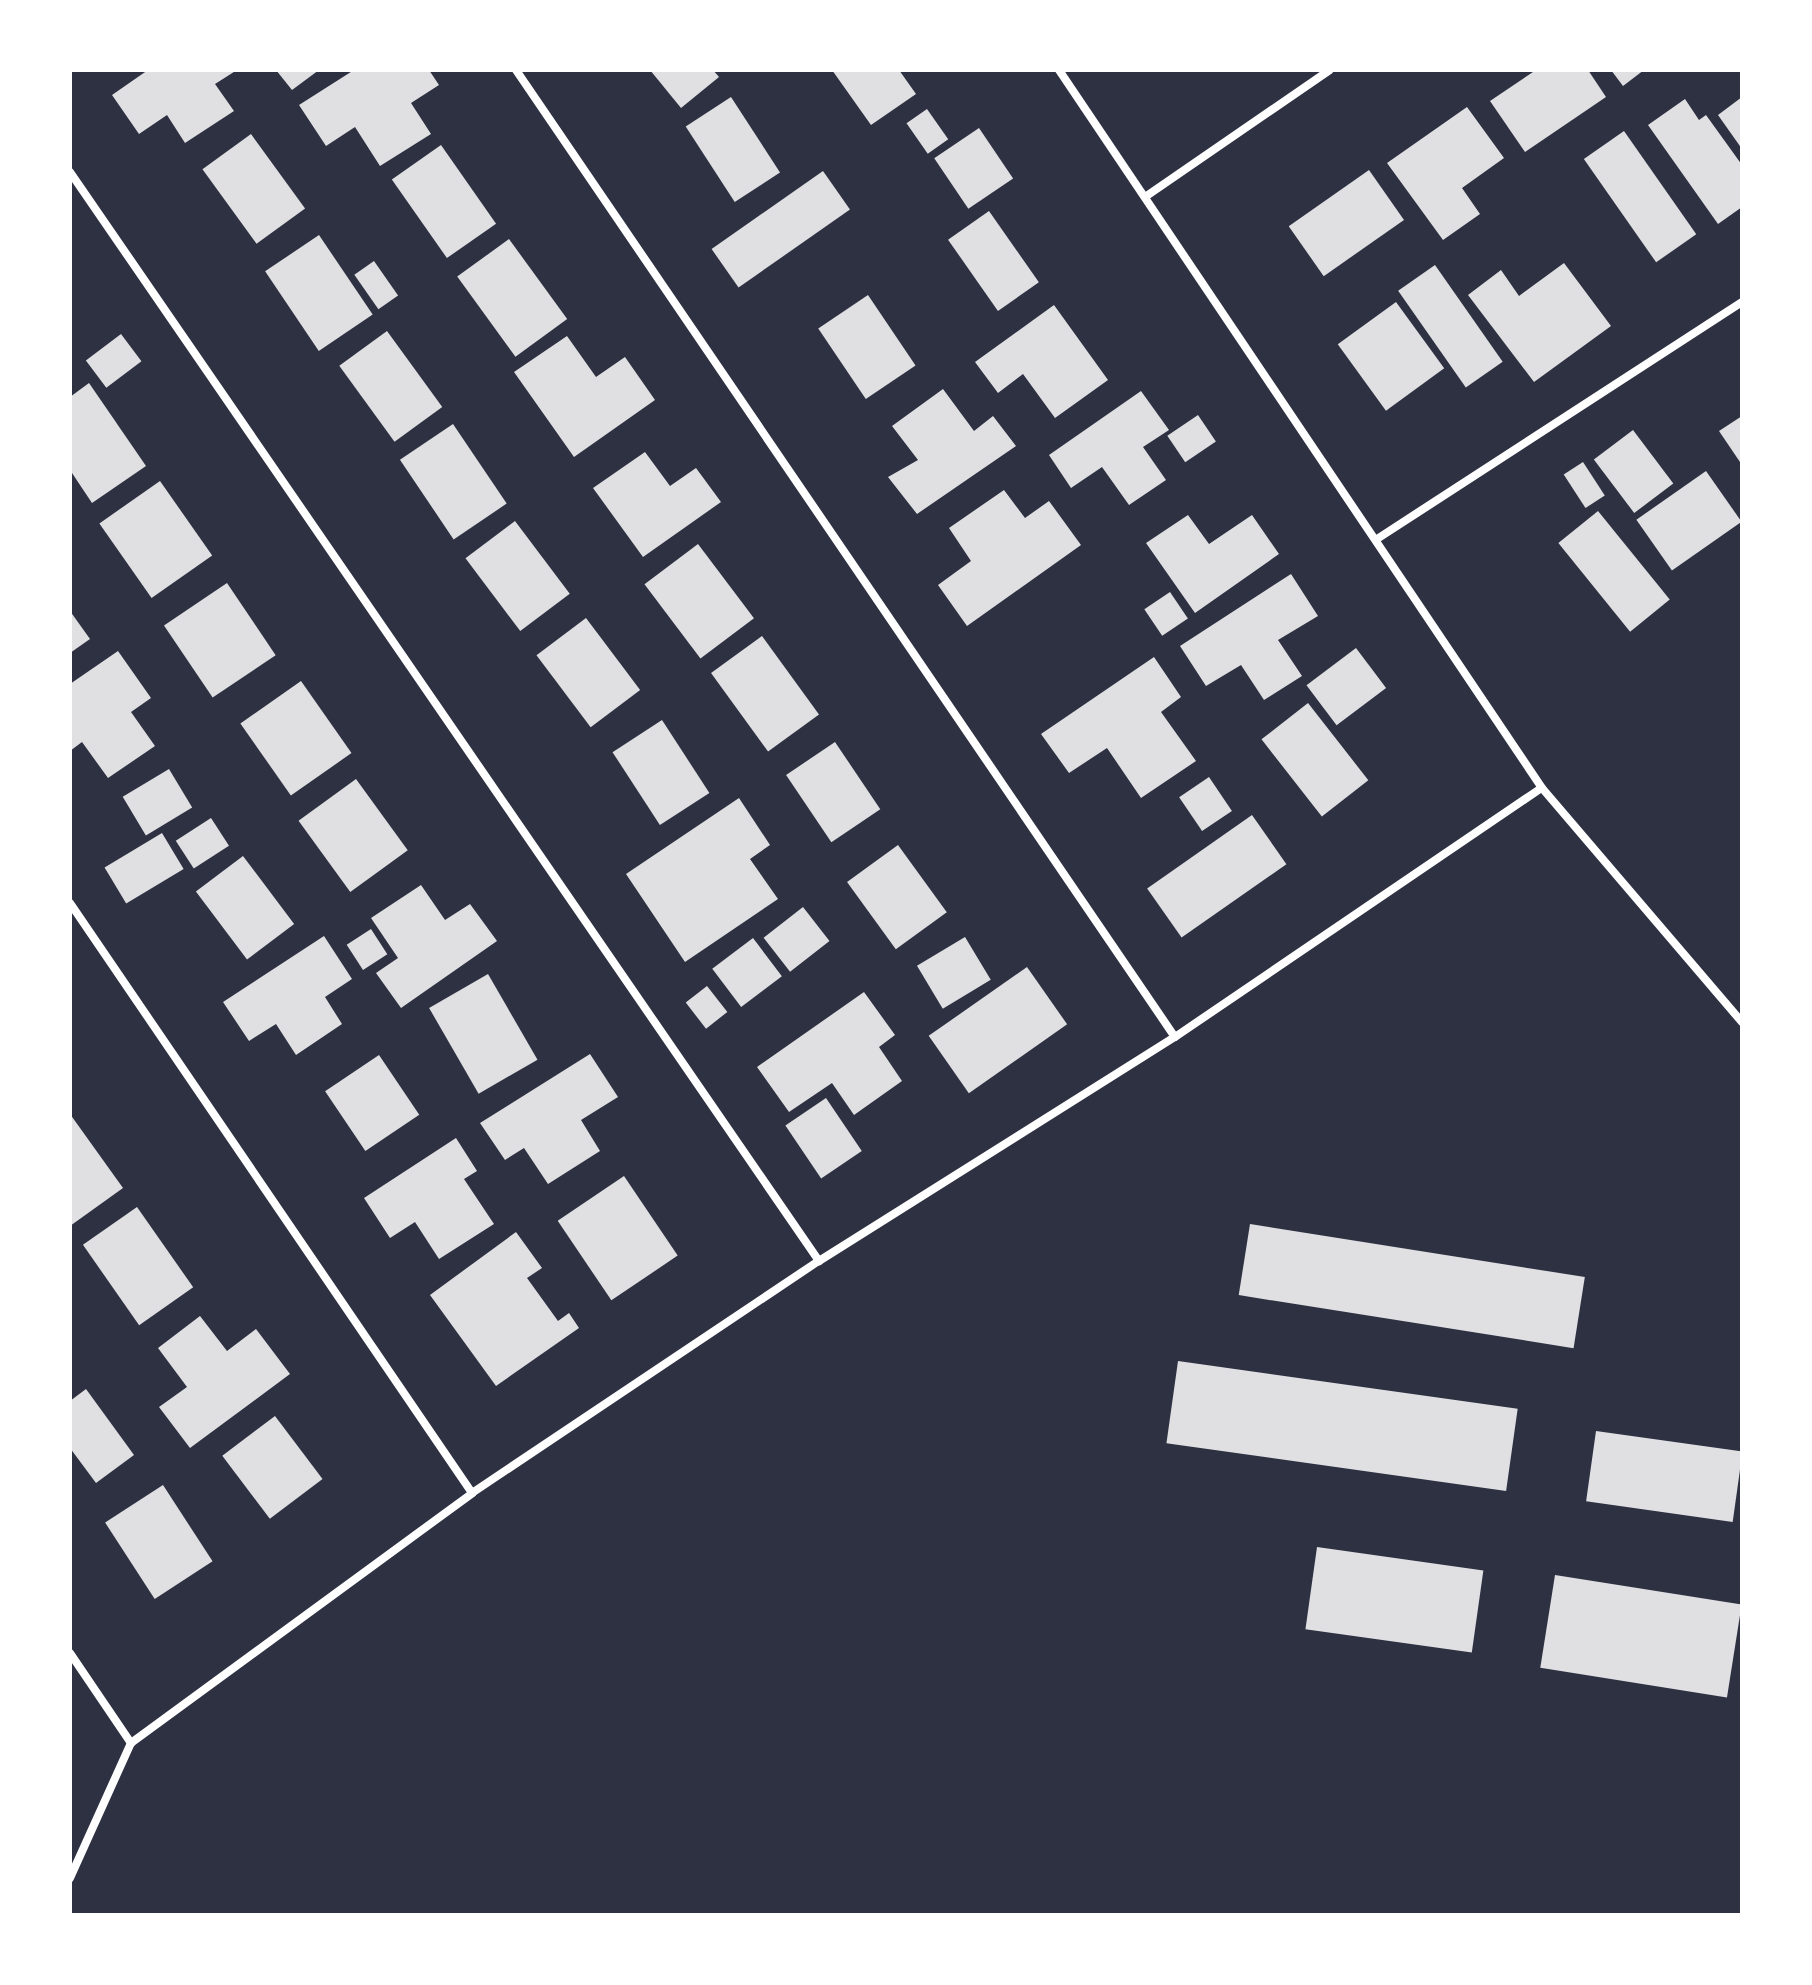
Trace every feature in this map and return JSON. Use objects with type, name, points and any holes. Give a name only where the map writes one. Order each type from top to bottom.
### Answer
[{"type":"street","points":[[516,70],[1175,1037]]},
{"type":"street","points":[[1059,70],[1542,788],[1742,1022]]},
{"type":"street","points":[[1145,197],[1330,70]]},
{"type":"street","points":[[70,172],[819,1261]]},
{"type":"street","points":[[1377,539],[1742,302]]},
{"type":"street","points":[[70,1878],[131,1743],[472,1493],[819,1261],[1175,1037],[1542,788]]},
{"type":"street","points":[[70,903],[472,1493]]},
{"type":"street","points":[[70,1653],[131,1743]]},
{"type":"building","points":[[148,70],[237,70],[215,84],[234,111],[185,143],[167,115],[139,134],[112,95]]},
{"type":"building","points":[[276,70],[319,70],[292,90]]},
{"type":"building","points":[[354,70],[429,70],[439,85],[411,103],[431,134],[380,166],[355,127],[326,146],[299,105]]},
{"type":"building","points":[[650,70],[713,70],[719,77],[681,108]]},
{"type":"building","points":[[832,70],[899,70],[916,94],[871,125]]},
{"type":"building","points":[[1536,70],[1588,70],[1606,97],[1525,152],[1490,101]]},
{"type":"building","points":[[1611,70],[1644,70],[1623,86]]},
{"type":"building","points":[[731,97],[780,172],[735,202],[686,126]]},
{"type":"building","points":[[1742,97],[1742,149],[1718,115]]},
{"type":"building","points":[[1685,99],[1699,120],[1706,115],[1742,165],[1742,207],[1718,224],[1648,125]]},
{"type":"building","points":[[1467,107],[1504,158],[1462,188],[1480,214],[1443,240],[1387,163]]},
{"type":"building","points":[[927,109],[948,139],[928,154],[907,123]]},
{"type":"building","points":[[979,128],[1013,179],[968,209],[934,158]]},
{"type":"building","points":[[1624,131],[1696,234],[1656,262],[1584,159]]},
{"type":"building","points":[[251,134],[305,208],[257,244],[202,169]]},
{"type":"building","points":[[441,145],[496,224],[447,258],[392,179]]},
{"type":"building","points":[[1369,170],[1404,220],[1324,276],[1289,226]]},
{"type":"building","points":[[823,171],[850,210],[739,288],[712,249]]},
{"type":"building","points":[[989,211],[1039,282],[998,311],[948,240]]},
{"type":"building","points":[[319,235],[373,315],[319,351],[265,271]]},
{"type":"building","points":[[509,239],[567,319],[515,357],[457,277]]},
{"type":"building","points":[[374,261],[398,295],[378,309],[354,275]]},
{"type":"building","points":[[1564,263],[1611,326],[1534,382],[1468,295],[1501,270],[1519,296]]},
{"type":"building","points":[[1435,265],[1503,362],[1466,387],[1398,291]]},
{"type":"building","points":[[868,295],[916,365],[866,399],[818,329]]},
{"type":"building","points":[[1396,302],[1444,368],[1386,411],[1338,344]]},
{"type":"building","points":[[1054,305],[1108,380],[1055,418],[1023,374],[998,393],[975,362]]},
{"type":"building","points":[[387,331],[442,407],[395,442],[339,366]]},
{"type":"building","points":[[121,334],[141,361],[106,388],[86,360]]},
{"type":"building","points":[[567,336],[596,377],[625,357],[655,400],[574,457],[514,372]]},
{"type":"building","points":[[89,383],[146,466],[92,503],[70,470],[70,397]]},
{"type":"building","points":[[943,389],[974,431],[993,416],[1016,446],[917,514],[888,477],[918,460],[892,426]]},
{"type":"building","points":[[1141,391],[1169,430],[1143,447],[1166,480],[1129,505],[1102,467],[1071,488],[1049,455]]},
{"type":"building","points":[[1198,415],[1216,442],[1185,462],[1167,436]]},
{"type":"building","points":[[1742,416],[1742,465],[1719,431]]},
{"type":"building","points":[[453,424],[507,504],[454,539],[400,460]]},
{"type":"building","points":[[1633,430],[1673,484],[1634,513],[1594,459]]},
{"type":"building","points":[[645,452],[670,486],[696,468],[721,502],[643,557],[593,488]]},
{"type":"building","points":[[1583,462],[1605,496],[1585,508],[1564,475]]},
{"type":"building","points":[[1706,471],[1742,522],[1672,571],[1636,520]]},
{"type":"building","points":[[160,481],[212,556],[152,598],[99,523]]},
{"type":"building","points":[[1004,490],[1025,518],[1049,501],[1081,545],[967,626],[938,585],[971,561],[949,528]]},
{"type":"building","points":[[1598,511],[1670,600],[1630,632],[1558,543]]},
{"type":"building","points":[[1188,515],[1209,544],[1252,515],[1279,554],[1195,613],[1146,543]]},
{"type":"building","points":[[515,521],[570,594],[520,631],[465,558]]},
{"type":"building","points":[[698,544],[754,618],[700,659],[644,584]]},
{"type":"building","points":[[1291,574],[1318,616],[1278,640],[1302,676],[1264,700],[1241,665],[1206,686],[1180,646]]},
{"type":"building","points":[[227,583],[276,655],[213,698],[164,625]]},
{"type":"building","points":[[1170,592],[1188,619],[1162,636],[1144,609]]},
{"type":"building","points":[[70,611],[90,639],[70,653]]},
{"type":"building","points":[[586,618],[640,690],[591,727],[536,655]]},
{"type":"building","points":[[762,636],[819,714],[768,752],[711,673]]},
{"type":"building","points":[[1356,648],[1386,688],[1337,725],[1306,685]]},
{"type":"building","points":[[118,651],[151,698],[131,712],[155,746],[108,778],[82,742],[70,751],[70,684]]},
{"type":"building","points":[[1154,657],[1181,697],[1161,712],[1196,761],[1141,798],[1107,748],[1069,773],[1041,734]]},
{"type":"building","points":[[301,681],[351,753],[291,796],[240,723]]},
{"type":"building","points":[[1308,703],[1368,780],[1322,817],[1262,739]]},
{"type":"building","points":[[662,720],[709,793],[660,825],[613,752]]},
{"type":"building","points":[[835,742],[880,809],[831,842],[786,775]]},
{"type":"building","points":[[169,769],[192,808],[146,835],[123,797]]},
{"type":"building","points":[[1209,777],[1232,811],[1202,831],[1179,797]]},
{"type":"building","points":[[356,779],[408,850],[350,892],[299,821]]},
{"type":"building","points":[[739,798],[770,845],[750,859],[778,899],[685,962],[626,874]]},
{"type":"building","points":[[1252,815],[1286,864],[1182,938],[1147,888]]},
{"type":"building","points":[[211,818],[229,846],[194,869],[176,841]]},
{"type":"building","points":[[162,833],[184,869],[126,904],[105,868]]},
{"type":"building","points":[[898,845],[947,912],[896,949],[847,882]]},
{"type":"building","points":[[243,856],[294,924],[247,959],[196,892]]},
{"type":"building","points":[[421,885],[445,920],[470,904],[497,941],[401,1008],[376,973],[398,958],[371,918]]},
{"type":"building","points":[[803,907],[829,941],[790,972],[764,938]]},
{"type":"building","points":[[371,929],[387,954],[363,970],[347,945]]},
{"type":"building","points":[[324,936],[352,979],[325,997],[342,1024],[296,1055],[276,1024],[249,1041],[223,1002]]},
{"type":"building","points":[[965,937],[991,980],[943,1009],[917,966]]},
{"type":"building","points":[[753,938],[782,976],[741,1007],[712,969]]},
{"type":"building","points":[[1027,967],[1067,1024],[969,1093],[929,1036]]},
{"type":"building","points":[[488,974],[538,1060],[479,1094],[429,1008]]},
{"type":"building","points":[[707,986],[727,1012],[706,1029],[686,1003]]},
{"type":"building","points":[[864,992],[895,1035],[879,1047],[902,1081],[854,1115],[832,1083],[789,1112],[757,1067]]},
{"type":"building","points":[[590,1054],[618,1097],[581,1120],[600,1151],[548,1184],[524,1148],[505,1160],[480,1123]]},
{"type":"building","points":[[379,1055],[419,1115],[365,1151],[325,1091]]},
{"type":"building","points":[[826,1098],[862,1151],[821,1178],[785,1125]]},
{"type":"building","points":[[70,1114],[123,1188],[70,1226]]},
{"type":"building","points":[[456,1138],[477,1171],[464,1179],[494,1224],[439,1259],[415,1222],[390,1238],[364,1198]]},
{"type":"building","points":[[624,1176],[678,1256],[611,1300],[558,1221]]},
{"type":"building","points":[[137,1207],[193,1287],[139,1325],[83,1245]]},
{"type":"building","points":[[1250,1224],[1585,1277],[1574,1348],[1239,1295]]},
{"type":"building","points":[[516,1232],[542,1268],[527,1278],[558,1321],[569,1313],[579,1328],[496,1386],[430,1295]]},
{"type":"building","points":[[200,1316],[227,1351],[256,1329],[290,1374],[190,1448],[159,1407],[187,1387],[158,1348]]},
{"type":"building","points":[[1178,1361],[1518,1409],[1506,1491],[1166,1443]]},
{"type":"building","points":[[86,1389],[134,1455],[96,1483],[70,1448],[70,1401]]},
{"type":"building","points":[[275,1416],[323,1479],[270,1519],[222,1456]]},
{"type":"building","points":[[1596,1431],[1742,1452],[1733,1522],[1586,1501]]},
{"type":"building","points":[[163,1485],[213,1561],[155,1599],[105,1523]]},
{"type":"building","points":[[1317,1547],[1483,1570],[1472,1653],[1305,1629]]},
{"type":"building","points":[[1555,1575],[1742,1605],[1727,1697],[1540,1668]]}]
